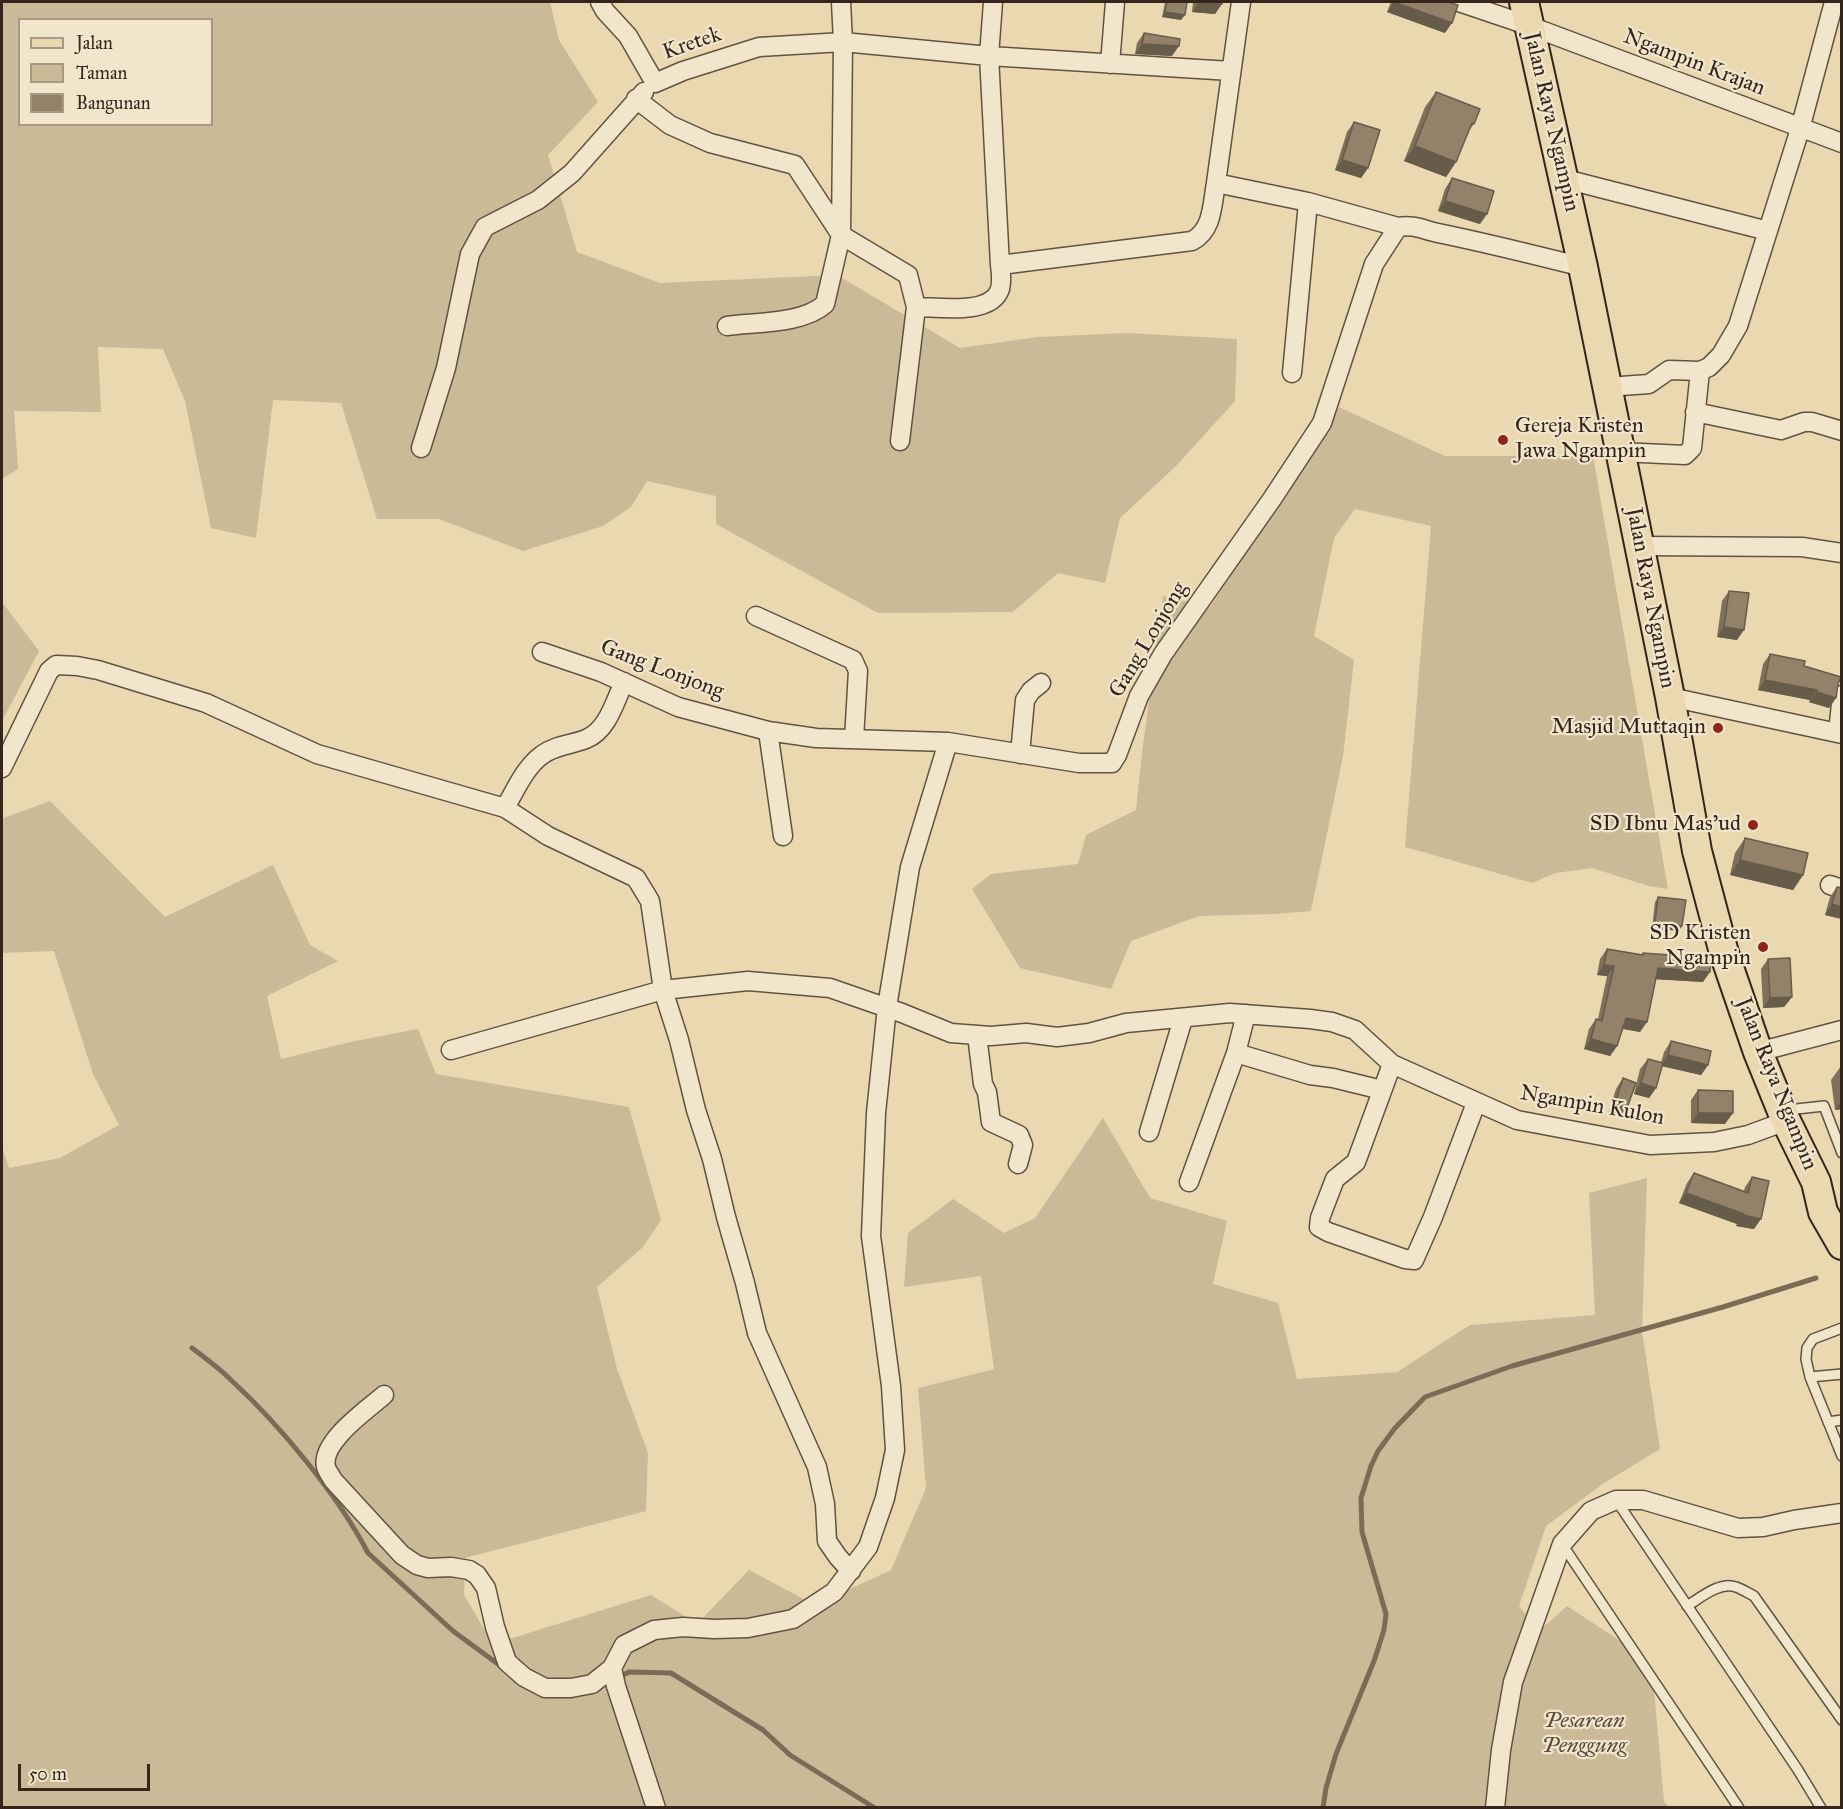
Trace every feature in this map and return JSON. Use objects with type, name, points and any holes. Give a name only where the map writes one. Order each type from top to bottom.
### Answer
[{"type":"main road","name":"Jalan Raya Ngampin","points":[[1527,14],[1583,267],[1670,697],[1697,851],[1724,953],[1758,1052],[1784,1116],[1816,1182],[1823,1212],[1842,1245]]},
{"type":"main road","name":"Jalan Raya Ngampin","points":[[1816,1182],[1842,1207]]},
{"type":"street","name":"Kretek","points":[[600,2],[627,36],[655,83],[682,71],[759,47],[843,42],[989,56],[1231,71]]},
{"type":"street","points":[[727,326],[804,316],[825,304],[841,234],[843,42],[841,2]]},
{"type":"street","points":[[916,307],[978,307],[990,302],[999,290],[1000,265],[989,56],[993,2]]},
{"type":"street","points":[[1110,64],[1115,2]]},
{"type":"street","points":[[1000,265],[1192,241],[1201,237],[1209,225],[1241,2]]},
{"type":"street","name":"Ngampin Krajan","points":[[1459,2],[1527,14],[1800,129],[1842,143]]},
{"type":"street","points":[[1607,387],[1649,384],[1669,370],[1700,371],[1709,367],[1730,342],[1738,326],[1800,129],[1834,2]]},
{"type":"street","points":[[422,447],[446,368],[470,254],[485,226],[538,200],[572,173],[636,99],[655,83]]},
{"type":"street","points":[[636,99],[670,125],[711,143],[795,165],[841,234],[908,275],[916,307],[900,441]]},
{"type":"street","points":[[1565,179],[1768,231]]},
{"type":"street","points":[[1216,183],[1308,202],[1398,227],[1414,226],[1583,267]]},
{"type":"street","points":[[1292,373],[1308,202]]},
{"type":"street","name":"Gang Lonjong","points":[[542,652],[601,672],[678,707],[768,731],[816,738],[948,742],[1079,764],[1112,764],[1139,696],[1163,654],[1272,499],[1322,423],[1374,264],[1398,227]]},
{"type":"street","points":[[1620,452],[1685,455],[1692,448],[1700,371]]},
{"type":"street","points":[[1695,412],[1781,430],[1804,422],[1812,422],[1842,431]]},
{"type":"street","points":[[1639,546],[1802,547],[1842,553]]},
{"type":"street","points":[[756,616],[853,660],[858,671],[854,739]]},
{"type":"street","points":[[2,768],[49,671],[56,665],[77,666],[99,670],[206,703],[317,754],[505,808],[548,836],[636,878],[650,901],[663,990],[712,1159],[757,1333],[818,1467],[825,1504],[827,1540],[838,1557],[851,1570]]},
{"type":"street","points":[[505,808],[526,772],[539,756],[596,733],[606,722],[624,682]]},
{"type":"street","points":[[1020,754],[1025,699],[1041,683]]},
{"type":"street","points":[[1670,697],[1840,733],[1842,695]]},
{"type":"street","points":[[768,731],[783,836]]},
{"type":"street","points":[[384,1395],[337,1437],[327,1452],[326,1467],[333,1480],[402,1555],[417,1565],[428,1568],[470,1569],[477,1575],[486,1588],[495,1627],[507,1662],[524,1677],[545,1688],[571,1688],[592,1684],[612,1668],[624,1645],[654,1630],[683,1627],[748,1628],[793,1619],[834,1592],[868,1547],[885,1498],[895,1450],[891,1386],[872,1236],[876,1113],[887,1007],[910,867],[948,742]]},
{"type":"street","name":"Ngampin Kulon","points":[[451,1050],[663,990],[764,981],[830,988],[887,1007],[951,1033],[977,1035],[1026,1033],[1057,1036],[1089,1033],[1126,1023],[1230,1013],[1310,1018],[1355,1030],[1392,1064],[1517,1120],[1650,1145],[1714,1142],[1748,1135],[1784,1116]]},
{"type":"street","points":[[1189,1182],[1236,1053],[1246,1014]]},
{"type":"street","points":[[1149,1132],[1190,1018]]},
{"type":"street","points":[[1758,1052],[1842,1030]]},
{"type":"street","points":[[977,1035],[983,1084],[988,1098],[988,1115],[991,1122],[1019,1135],[1023,1145],[1018,1164]]},
{"type":"street","points":[[1236,1053],[1310,1076],[1333,1078],[1382,1090]]},
{"type":"street","points":[[1392,1064],[1356,1161],[1335,1179],[1320,1218],[1319,1227],[1328,1233],[1414,1260],[1433,1217],[1476,1103]]},
{"type":"street","points":[[1495,1808],[1500,1750],[1513,1682],[1562,1544],[1591,1511],[1616,1500],[1642,1500],[1738,1528],[1763,1527],[1842,1513]]},
{"type":"street","points":[[612,1668],[656,1808]]},
{"type":"lane","points":[[1784,1116],[1824,1106],[1842,1153]]},
{"type":"lane","points":[[1842,1328],[1813,1339],[1807,1348],[1806,1359],[1810,1377],[1842,1456]]},
{"type":"lane","points":[[1810,1377],[1842,1374]]},
{"type":"lane","points":[[1828,1422],[1842,1420]]},
{"type":"lane","points":[[1616,1500],[1798,1770],[1821,1808]]},
{"type":"lane","points":[[1562,1544],[1739,1808]]},
{"type":"lane","points":[[1687,1606],[1724,1586],[1734,1586],[1754,1596],[1842,1720]]},
{"type":"green space","points":[[2,2],[550,2],[559,40],[598,102],[548,155],[577,252],[660,283],[837,275],[960,348],[1038,337],[1128,333],[1237,339],[1235,401],[1176,466],[1120,518],[1105,583],[1058,573],[1013,612],[878,613],[716,524],[716,496],[647,481],[631,507],[603,526],[523,551],[439,519],[377,519],[341,403],[273,400],[256,538],[211,528],[185,401],[163,349],[98,347],[101,412],[14,411],[18,469],[2,479]]},
{"type":"green space","points":[[1339,407],[1445,456],[1593,456],[1668,889],[1649,886],[1592,868],[1556,873],[1532,883],[1405,847],[1431,526],[1355,509],[1334,538],[1314,636],[1354,660],[1343,756],[1311,911],[1199,916],[1131,941],[1111,989],[1020,968],[972,889],[991,874],[1078,864],[1086,835],[1136,810],[1163,596],[1210,607]]},
{"type":"green space","points":[[2,602],[39,651],[2,721]]},
{"type":"green space","name":"Pesarean Penggung","points":[[50,801],[165,917],[273,865],[310,945],[338,961],[267,996],[281,1059],[350,1042],[418,1029],[436,1074],[629,1107],[661,1220],[643,1247],[597,1287],[617,1369],[648,1453],[646,1511],[465,1558],[464,1595],[493,1644],[651,1595],[697,1624],[749,1570],[815,1605],[891,1570],[926,1488],[918,1388],[994,1369],[981,1276],[904,1287],[908,1233],[953,1199],[1004,1233],[1035,1218],[1103,1118],[1150,1198],[1227,1221],[1213,1284],[1278,1303],[1297,1379],[1397,1372],[1470,1325],[1595,1315],[1589,1193],[1647,1178],[1642,1332],[1660,1449],[1604,1483],[1546,1526],[1519,1606],[1539,1631],[1567,1606],[1619,1640],[1653,1679],[1664,1801],[1669,1807],[2,1807],[2,1147],[9,1168],[60,1158],[119,1125],[93,1074],[54,951],[2,953],[2,822],[4,818]]},
{"type":"building","points":[[1167,2],[1187,2],[1185,15],[1165,12]]},
{"type":"building","points":[[1199,2],[1222,2],[1222,4]]},
{"type":"building","points":[[1394,2],[1448,2],[1458,5],[1452,23]]},
{"type":"building","points":[[1144,33],[1180,39],[1179,46],[1142,44]]},
{"type":"building","points":[[1436,92],[1480,109],[1456,162],[1415,146]]},
{"type":"building","points":[[1354,122],[1380,130],[1368,168],[1342,160]]},
{"type":"building","points":[[1452,178],[1494,191],[1487,214],[1445,201]]},
{"type":"building","points":[[1729,591],[1749,593],[1744,630],[1724,627]]},
{"type":"building","points":[[1770,654],[1805,661],[1804,666],[1841,677],[1836,698],[1817,692],[1817,690],[1765,680]]},
{"type":"building","points":[[1745,838],[1808,853],[1803,875],[1740,860]]},
{"type":"building","points":[[1837,887],[1842,888],[1842,907],[1832,904]]},
{"type":"building","points":[[1658,897],[1686,900],[1682,926],[1655,923]]},
{"type":"building","points":[[1607,949],[1643,955],[1643,953],[1711,958],[1710,972],[1658,968],[1647,1022],[1626,1018],[1617,1046],[1591,1039],[1596,1019],[1602,1021],[1614,966],[1604,965]]},
{"type":"building","points":[[1790,958],[1792,997],[1770,998],[1768,959]]},
{"type":"building","points":[[1671,1041],[1711,1051],[1708,1065],[1668,1055]]},
{"type":"building","points":[[1648,1059],[1663,1063],[1656,1088],[1641,1083]]},
{"type":"building","points":[[1623,1078],[1636,1083],[1627,1108],[1615,1104]]},
{"type":"building","points":[[1698,1090],[1733,1091],[1733,1113],[1698,1113]]},
{"type":"building","points":[[1694,1173],[1748,1193],[1752,1177],[1769,1181],[1761,1219],[1743,1215],[1686,1193]]},
{"type":"waterway","points":[[1323,1808],[1336,1754],[1374,1661],[1384,1630],[1386,1614],[1362,1532],[1361,1498],[1378,1451],[1395,1428],[1425,1397],[1512,1366],[1723,1307],[1816,1278]]},
{"type":"waterway","points":[[192,1348],[226,1376],[288,1439],[341,1508],[368,1553],[453,1631],[502,1667]]},
{"type":"waterway","points":[[617,1678],[629,1672],[671,1673],[763,1730],[790,1755],[875,1808]]},
{"type":"place","name":"Gereja Kristen Jawa Ngampin","points":[[1503,440]]},
{"type":"place","name":"Masjid Muttaqin","points":[[1718,728]]},
{"type":"place","name":"SD Ibnu Mas'ud","points":[[1753,825]]},
{"type":"place","name":"SD Kristen Ngampin","points":[[1763,947]]}]
